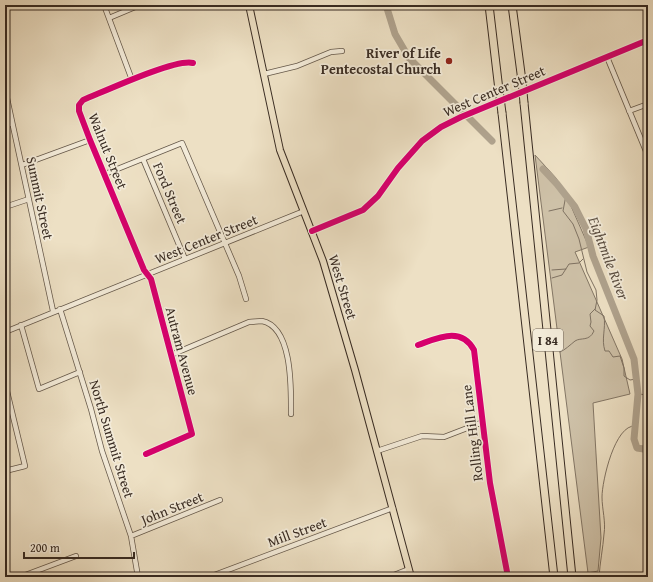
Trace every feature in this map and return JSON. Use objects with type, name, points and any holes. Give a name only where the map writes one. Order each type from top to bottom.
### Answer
[{"type":"highway","name":"I 84","points":[[489,5],[554,577]]},
{"type":"highway","name":"I 84","points":[[512,5],[522,82],[572,577]]},
{"type":"main road","name":"West Street","points":[[249,5],[280,150],[312,231],[335,302],[411,577]]},
{"type":"street","points":[[104,5],[132,80]]},
{"type":"street","points":[[109,18],[140,5]]},
{"type":"street","name":"West Center Street","points":[[312,231],[354,215],[371,204],[413,149],[431,134],[461,117],[648,40]]},
{"type":"street","points":[[264,74],[298,66],[330,52],[342,51]]},
{"type":"street","points":[[607,57],[648,156]]},
{"type":"street","name":"Walnut Street","points":[[147,275],[90,140],[79,105],[83,100],[132,80],[182,62],[193,63]]},
{"type":"street","name":"Summit Street","points":[[5,89],[53,311]]},
{"type":"street","points":[[629,111],[648,104]]},
{"type":"street","points":[[5,126],[12,122]]},
{"type":"street","points":[[22,165],[90,140]]},
{"type":"street","points":[[104,174],[182,143],[223,243],[239,276],[246,299]]},
{"type":"street","name":"Ford Street","points":[[143,159],[185,259]]},
{"type":"street","points":[[5,207],[29,199]]},
{"type":"street","name":"West Center Street","points":[[5,332],[53,311],[304,212]]},
{"type":"street","name":"Autram Avenue","points":[[146,454],[192,434],[151,279],[147,275]]},
{"type":"street","name":"North Summit Street","points":[[60,309],[80,372],[102,451],[131,536],[138,577]]},
{"type":"street","points":[[171,355],[249,322],[262,321],[277,330],[281,338],[290,368],[292,414]]},
{"type":"street","points":[[20,325],[39,388],[80,372]]},
{"type":"street","name":"Rolling Hill Lane","points":[[418,345],[450,335],[463,338],[471,345],[475,356],[490,483],[508,577]]},
{"type":"street","points":[[5,383],[25,466],[5,471]]},
{"type":"street","points":[[377,451],[422,436],[444,437],[483,422]]},
{"type":"street","name":"John Street","points":[[131,536],[220,500]]},
{"type":"street","name":"Mill Street","points":[[209,577],[393,508]]},
{"type":"street","points":[[20,577],[76,556]]},
{"type":"street","points":[[389,577],[408,569]]},
{"type":"shaded area","points":[[535,155],[556,178],[567,197],[589,247],[575,252],[622,359],[630,394],[593,403],[601,538],[598,571],[588,573]]},
{"type":"waterway","name":"Eightmile River","points":[[386,5],[395,34],[409,58],[492,141]]},
{"type":"waterway","name":"Eightmile River","points":[[543,169],[575,207],[586,229],[593,256],[634,359],[638,394],[634,439],[637,448],[644,449],[648,453]]},
{"type":"waterway","points":[[566,195],[563,211],[573,224],[579,239],[587,272],[596,290],[597,300],[595,310],[604,316],[603,342],[605,351],[609,351],[613,357],[620,356],[624,368],[624,376],[630,380],[636,379]]},
{"type":"waterway","points":[[549,211],[562,208]]},
{"type":"waterway","points":[[552,278],[562,275],[569,264],[579,263],[583,259]]},
{"type":"waterway","points":[[552,270],[566,269]]},
{"type":"waterway","points":[[560,352],[575,341],[590,337],[594,331],[590,326],[590,314],[595,309]]},
{"type":"waterway","points":[[638,394],[648,395]]},
{"type":"waterway","points":[[599,577],[604,529],[602,497],[604,479],[611,455],[621,434],[628,428],[635,426]]},
{"type":"cycle path","points":[[312,231],[363,210],[378,196],[398,168],[422,141],[441,127],[461,117],[648,40]]},
{"type":"cycle path","points":[[146,454],[192,434],[151,279],[144,270],[90,140],[79,111],[79,105],[83,100],[156,70],[184,63],[193,63]]},
{"type":"cycle path","points":[[418,345],[441,337],[456,336],[463,338],[474,350],[490,483],[508,577]]},
{"type":"place","name":"River of Life Pentecostal Church","points":[[449,61]]}]
